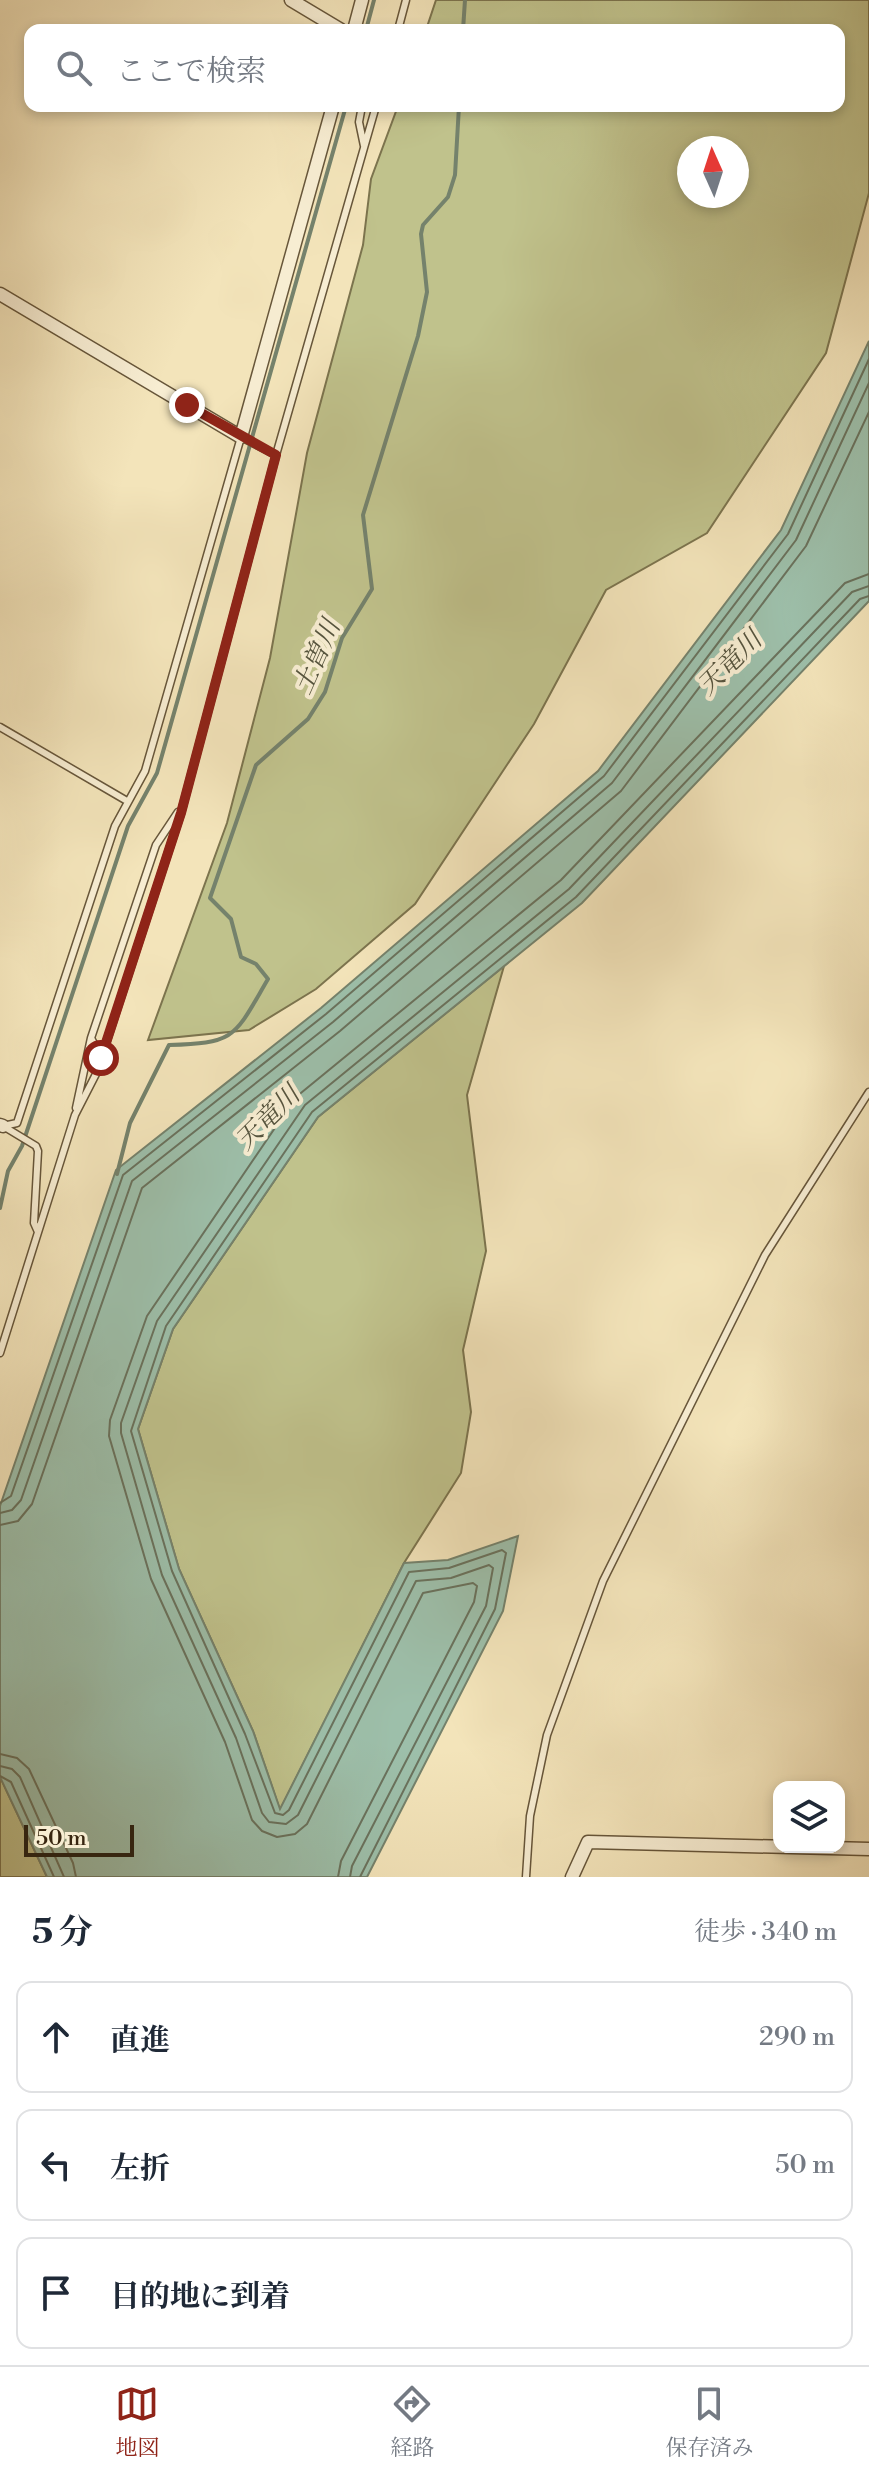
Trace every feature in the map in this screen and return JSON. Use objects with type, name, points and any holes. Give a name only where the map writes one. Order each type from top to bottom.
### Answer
[{"type":"street","points":[[291,0],[331,24]]},
{"type":"street","points":[[356,24],[362,0]]},
{"type":"street","points":[[0,294],[243,438],[331,112]]},
{"type":"street","points":[[572,1877],[588,1842],[869,1849]]},
{"type":"lane","points":[[400,24],[406,0]]},
{"type":"lane","points":[[361,112],[359,122],[364,149]]},
{"type":"lane","points":[[0,1353],[75,1115],[101,1058],[183,806],[276,455],[374,112]]},
{"type":"lane","points":[[1,1126],[17,1123],[115,826],[145,771],[243,438],[276,455]]},
{"type":"lane","points":[[0,727],[127,801]]},
{"type":"lane","points":[[75,1115],[82,1066],[156,845],[183,806]]},
{"type":"lane","points":[[91,1038],[101,1058]]},
{"type":"lane","points":[[526,1877],[530,1816],[547,1735],[603,1581],[765,1255],[869,1092]]},
{"type":"lane","points":[[1,1126],[33,1144],[38,1151],[34,1223],[38,1232]]},
{"type":"green space","points":[[436,0],[869,0],[869,193],[826,353],[707,533],[606,590],[534,724],[415,904],[316,989],[249,1030],[148,1040],[227,823],[270,658],[307,453],[363,245],[371,179],[396,112],[845,112],[845,24],[428,24]]},
{"type":"green space","points":[[504,966],[467,1095],[486,1251],[463,1350],[471,1412],[461,1473],[404,1563],[280,1810],[253,1731],[179,1569],[138,1429],[173,1329],[318,1117]]},
{"type":"green space","points":[[0,1777],[47,1877],[0,1877]]},
{"type":"water","name":"天竜川","points":[[869,341],[869,601],[582,903],[318,1117],[173,1329],[138,1429],[179,1569],[253,1731],[280,1809],[404,1563],[448,1560],[518,1536],[503,1611],[367,1877],[47,1877],[0,1777],[0,1506],[116,1170],[321,1008],[598,771],[781,530]]},
{"type":"waterway","points":[[368,24],[374,0]]},
{"type":"waterway","name":"土曽川","points":[[463,24],[465,0]]},
{"type":"waterway","points":[[0,1208],[8,1171],[22,1146],[128,826],[157,773],[344,112]]},
{"type":"waterway","name":"土曽川","points":[[117,1174],[130,1123],[169,1045],[208,1042],[231,1033],[248,1014],[268,979],[256,964],[241,957],[231,919],[210,898],[256,765],[308,719],[325,692],[342,638],[372,589],[363,515],[418,336],[427,292],[421,234],[423,225],[448,197],[455,175],[459,112]]},
{"type":"route","points":[[101,1058],[181,813],[276,455],[187,405]]}]
